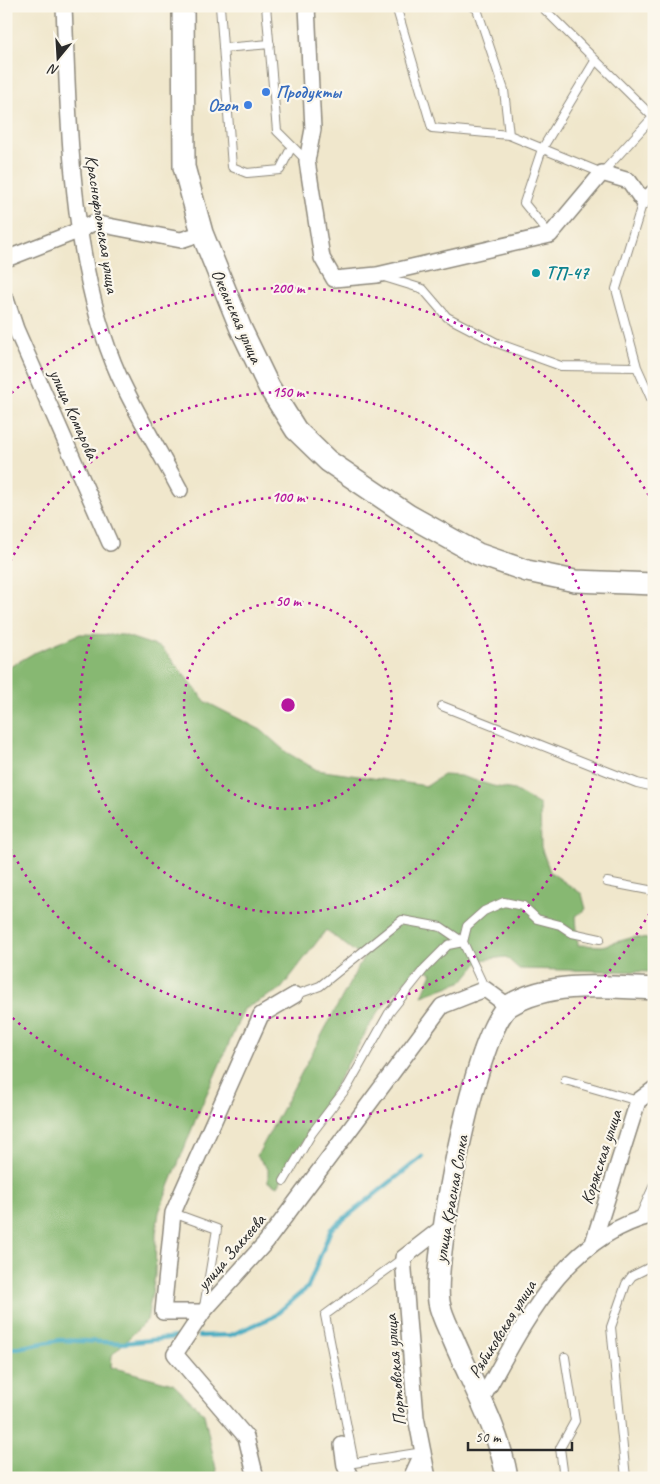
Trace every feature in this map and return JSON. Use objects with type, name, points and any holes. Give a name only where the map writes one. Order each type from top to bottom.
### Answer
[{"type":"main road","name":"Океанская улица","points":[[183,6],[184,167],[202,233],[241,329],[269,387],[296,430],[328,461],[408,515],[478,554],[526,571],[575,581],[654,584]]},
{"type":"main road","points":[[508,1006],[543,990],[601,987],[654,989]]},
{"type":"main road","name":"улица Красная Сопка","points":[[507,1478],[482,1399],[463,1362],[439,1302],[438,1270],[443,1227],[455,1160],[482,1058],[493,1030],[508,1006]]},
{"type":"street","name":"Краснофлотская улица","points":[[64,6],[69,128],[80,230],[92,296],[119,375],[180,490]]},
{"type":"street","points":[[307,6],[313,129],[307,161],[322,258],[334,279],[377,275],[550,235],[602,173],[628,181],[649,196]]},
{"type":"street","points":[[6,260],[93,223],[180,240],[202,233]]},
{"type":"street","name":"улица Комарова","points":[[6,299],[16,329],[110,542]]},
{"type":"street","points":[[485,988],[508,1006]]},
{"type":"street","name":"улица Закхеева","points":[[295,995],[261,1015],[173,1213],[162,1312],[203,1312],[266,1242],[442,1006],[485,988]]},
{"type":"street","name":"Корякская улица","points":[[594,1243],[638,1101],[654,1089]]},
{"type":"street","name":"Рябиковская улица","points":[[482,1399],[522,1327],[549,1288],[573,1260],[594,1243],[647,1216]]},
{"type":"street","points":[[403,1258],[443,1227]]},
{"type":"street","name":"Портовская улица","points":[[403,1258],[416,1417],[428,1478]]},
{"type":"street","points":[[203,1312],[175,1354],[246,1437],[256,1478]]},
{"type":"street","points":[[342,1445],[345,1466],[350,1478]]},
{"type":"street","points":[[411,1478],[423,1452]]},
{"type":"lane","points":[[220,6],[232,167],[247,173],[280,170],[292,146]]},
{"type":"lane","points":[[266,6],[277,131],[307,161]]},
{"type":"lane","points":[[396,6],[432,128],[509,135],[602,173],[654,116],[595,61],[541,6]]},
{"type":"lane","points":[[472,6],[477,9],[504,90],[509,135]]},
{"type":"lane","points":[[223,48],[270,44]]},
{"type":"lane","points":[[550,235],[524,203],[542,149],[595,61]]},
{"type":"lane","points":[[649,196],[616,289],[637,367],[654,405]]},
{"type":"lane","points":[[377,275],[423,289],[448,317],[497,342],[561,366],[637,367]]},
{"type":"lane","points":[[442,706],[637,783],[654,787]]},
{"type":"lane","points":[[608,882],[654,891]]},
{"type":"lane","points":[[463,942],[467,926],[484,911],[504,902],[523,906],[537,919],[560,925],[572,933],[600,939]]},
{"type":"lane","points":[[295,995],[320,986],[402,920],[441,927],[463,942],[485,988]]},
{"type":"lane","points":[[284,1181],[312,1134],[348,1086],[389,1013],[425,968],[448,946],[463,942]]},
{"type":"lane","points":[[565,1080],[638,1101]]},
{"type":"lane","points":[[647,1216],[654,1185]]},
{"type":"lane","points":[[173,1213],[217,1229],[203,1312]]},
{"type":"lane","points":[[403,1258],[325,1315],[354,1463],[423,1452]]},
{"type":"lane","points":[[626,1478],[611,1327],[626,1284],[632,1276],[654,1265]]},
{"type":"lane","points":[[564,1478],[560,1448],[575,1421],[565,1357]]},
{"type":"green space","points":[[80,634],[123,635],[162,648],[206,702],[261,730],[286,752],[317,770],[427,786],[443,775],[460,776],[514,790],[540,805],[541,847],[550,872],[582,894],[586,909],[576,916],[578,945],[602,946],[634,937],[654,940],[654,972],[519,969],[506,957],[480,960],[463,981],[422,996],[432,973],[419,965],[375,1016],[278,1186],[268,1182],[268,1169],[257,1156],[363,958],[326,930],[281,989],[244,1009],[197,1116],[159,1212],[156,1233],[155,1276],[147,1320],[112,1355],[111,1367],[173,1384],[204,1414],[218,1478],[6,1478],[6,669],[34,653]]},
{"type":"waterway","points":[[200,1336],[231,1335],[273,1317],[308,1287],[331,1229],[422,1157]]},
{"type":"waterway","points":[[6,1350],[60,1340],[124,1343],[178,1337]]},
{"type":"place","name":"Продукты","points":[[266,92]]},
{"type":"place","name":"Ozon","points":[[248,105]]},
{"type":"place","name":"ТП-47","points":[[536,273]]}]
